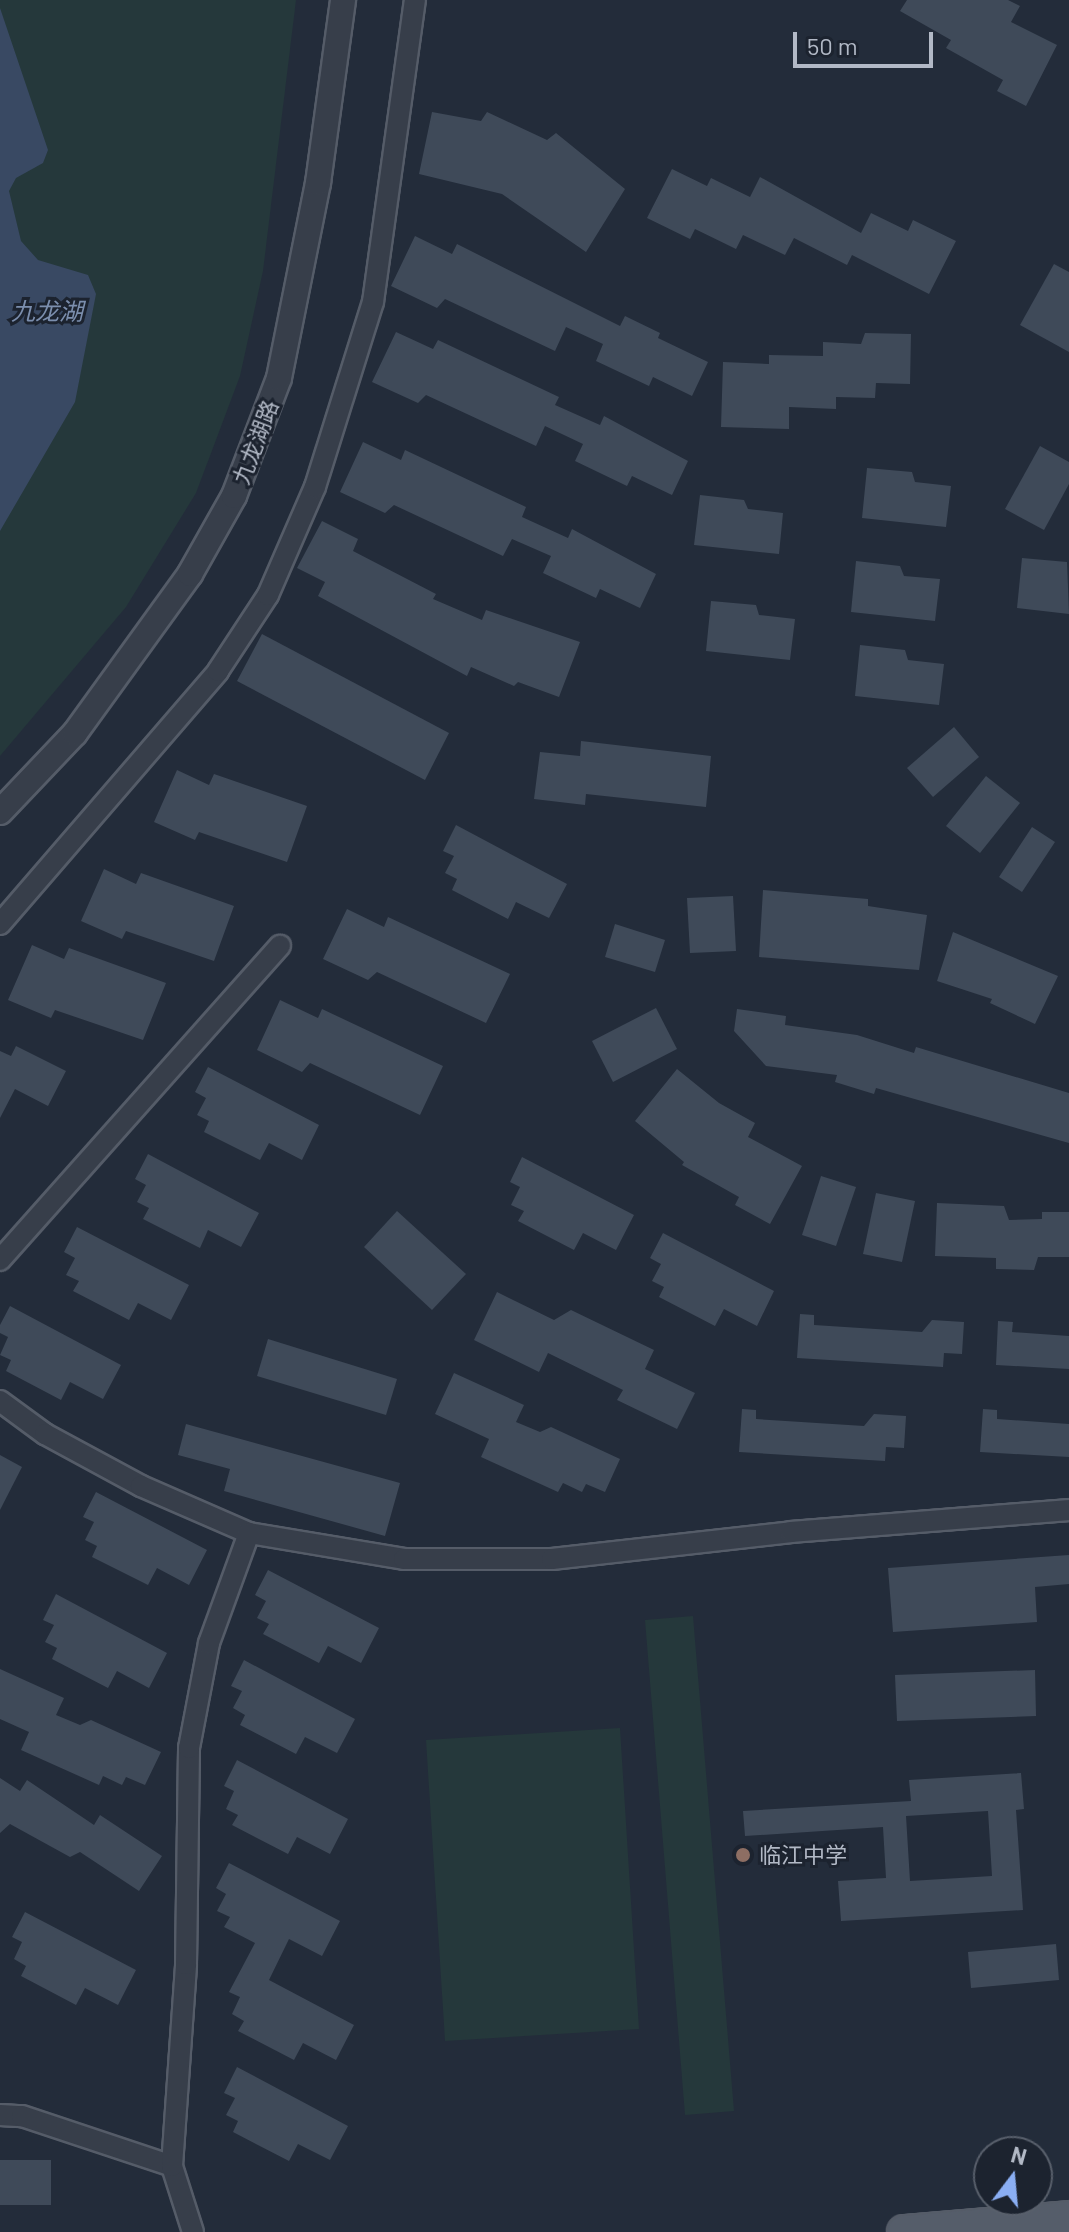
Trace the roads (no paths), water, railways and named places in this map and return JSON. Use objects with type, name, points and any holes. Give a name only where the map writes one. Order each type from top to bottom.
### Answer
[{"type":"main road","points":[[904,2232],[1069,2218]]},
{"type":"street","name":"九龙湖路","points":[[0,812],[75,733],[190,574],[234,496],[279,378],[318,183],[343,0]]},
{"type":"street","points":[[0,924],[218,671],[268,595],[315,487],[373,302],[415,0]]},
{"type":"street","points":[[0,1260],[280,946]]},
{"type":"street","points":[[0,1401],[45,1434],[141,1486],[249,1533],[404,1559],[552,1559],[791,1532],[1069,1510]]},
{"type":"street","points":[[193,2232],[172,2166],[186,1964],[189,1748],[209,1643],[249,1533]]},
{"type":"street","points":[[0,2115],[22,2116],[172,2166]]},
{"type":"water","name":"九龙湖","points":[[0,8],[48,150],[43,163],[16,178],[9,191],[21,241],[38,260],[88,275],[96,294],[75,402],[0,531]]},
{"type":"place","name":"临江中学","points":[[743,1855]]}]
